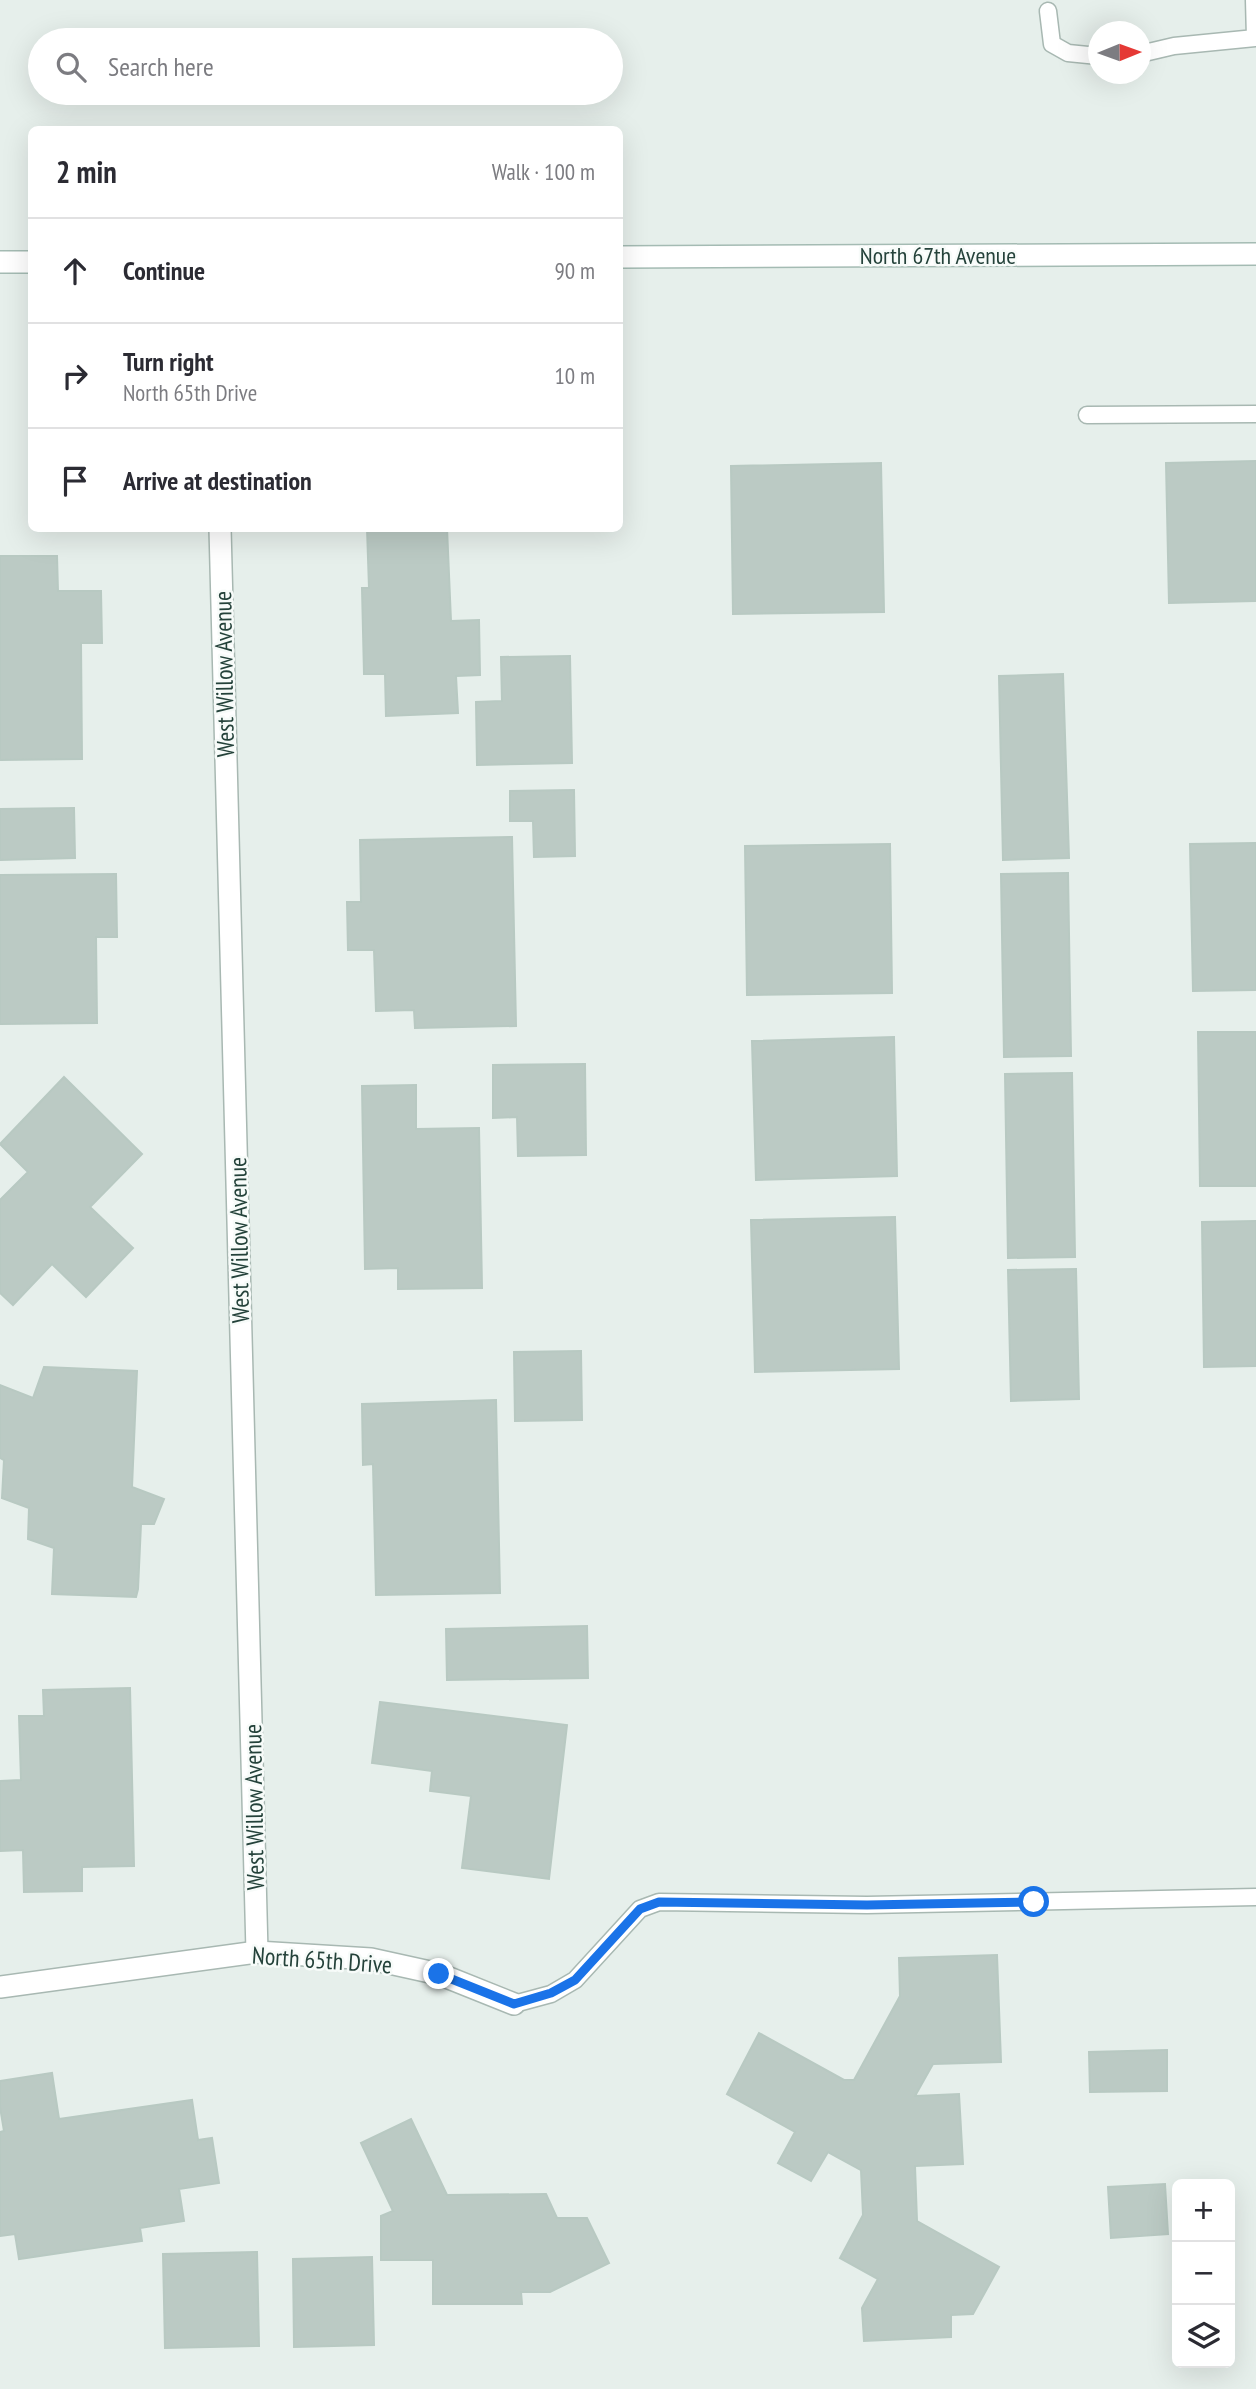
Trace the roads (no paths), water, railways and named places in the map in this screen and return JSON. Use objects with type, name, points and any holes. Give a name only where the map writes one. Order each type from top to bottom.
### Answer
[{"type":"street","name":"North 67th Avenue","points":[[623,257],[1256,254]]},
{"type":"street","points":[[0,262],[28,262]]},
{"type":"street","name":"West Willow Avenue","points":[[220,532],[257,1952]]},
{"type":"street","name":"North 65th Drive","points":[[0,1987],[257,1952],[371,1959],[439,1974],[514,2004]]},
{"type":"lane","points":[[1151,51],[1174,46],[1255,38],[1254,0]]},
{"type":"lane","points":[[1048,11],[1052,44],[1068,52],[1088,55]]},
{"type":"lane","points":[[1087,415],[1256,414]]},
{"type":"lane","points":[[514,2004],[551,1993],[575,1980],[640,1909],[659,1902],[867,1905],[1256,1897]]}]
